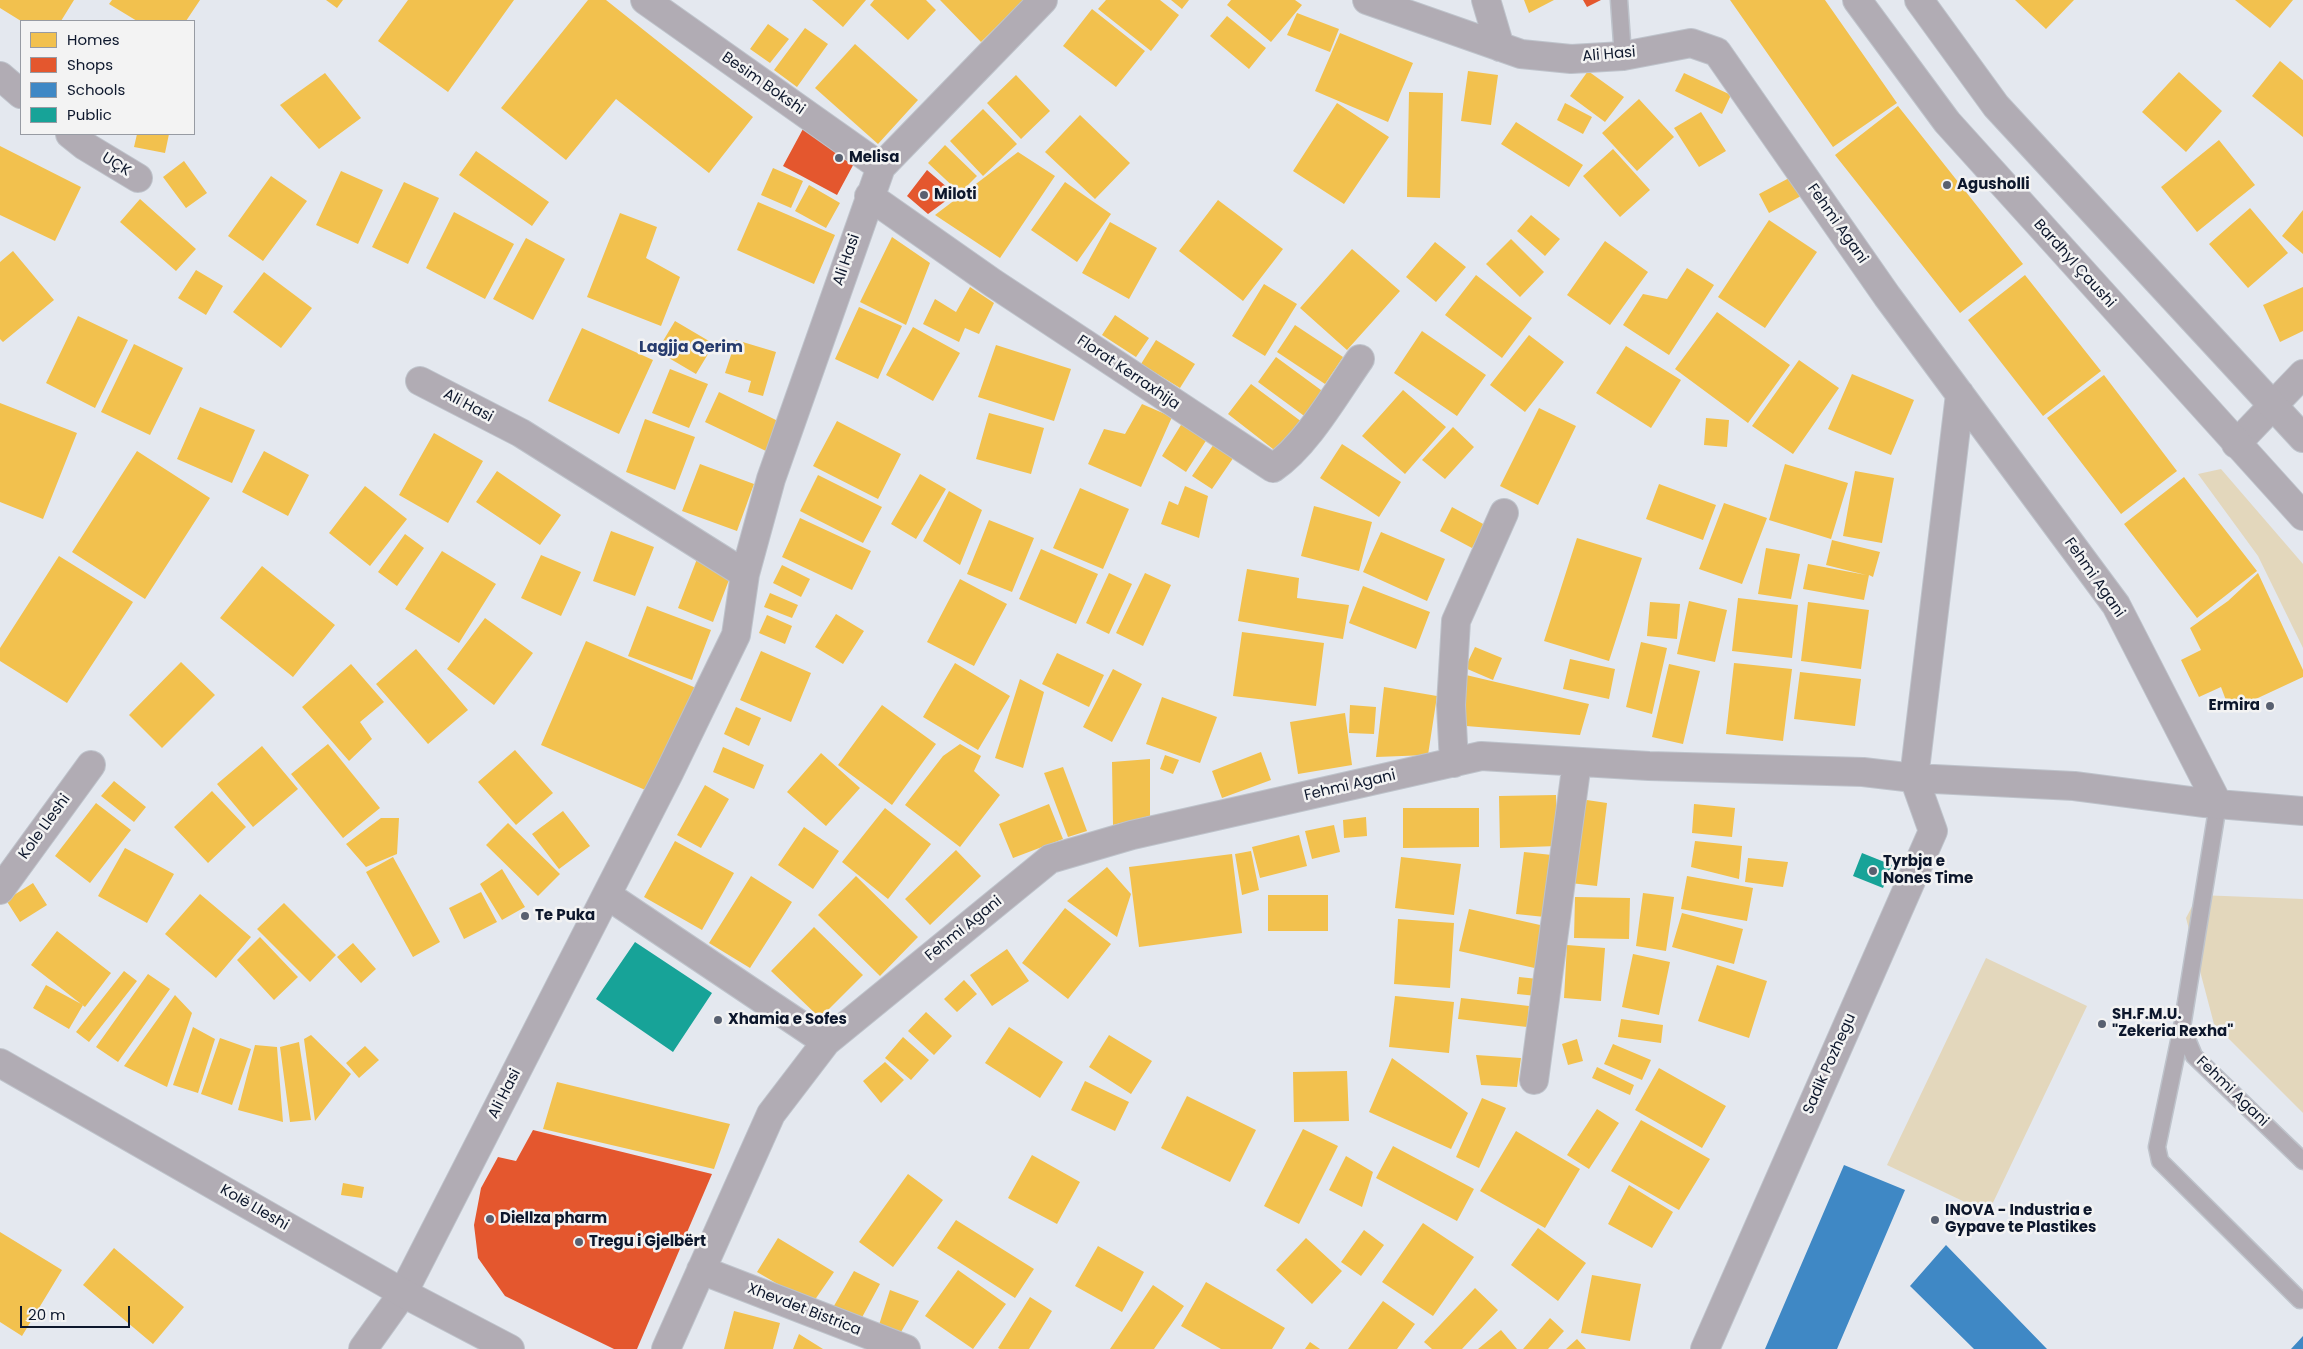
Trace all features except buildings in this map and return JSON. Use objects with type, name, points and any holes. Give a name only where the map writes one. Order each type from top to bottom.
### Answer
[{"type":"street","name":"Besim Bokshi","points":[[645,0],[880,168]]},
{"type":"street","name":"Ali Hasi","points":[[363,1349],[403,1293],[670,773],[736,635],[745,574],[771,479],[880,168],[1043,0]]},
{"type":"street","name":"Ali Hasi","points":[[1366,0],[1520,54],[1571,59],[1623,56],[1691,43],[1717,52]]},
{"type":"street","points":[[1486,0],[1500,47]]},
{"type":"street","name":"Bardhyl Çaushi","points":[[1857,0],[1947,122],[2303,516]]},
{"type":"street","points":[[1919,0],[1996,106],[2303,438]]},
{"type":"street","name":"Fehmi Agani","points":[[1717,52],[1887,296],[2116,605],[2218,804]]},
{"type":"street","points":[[0,76],[20,93]]},
{"type":"street","name":"UÇK","points":[[71,135],[85,146],[138,178]]},
{"type":"street","name":"Florat Kerraxhija","points":[[869,196],[993,283],[1272,468],[1286,459],[1305,436],[1360,359]]},
{"type":"street","points":[[2236,444],[2303,374]]},
{"type":"street","name":"Ali Hasi","points":[[420,381],[520,433],[745,574]]},
{"type":"street","points":[[1914,778],[1960,394]]},
{"type":"street","points":[[1454,763],[1451,705],[1456,621],[1504,512]]},
{"type":"street","name":"Fehmi Agani","points":[[666,1349],[771,1114],[826,1042],[1050,859],[1132,836],[1481,756],[1577,762],[1863,772],[1914,778],[2074,786],[2218,804],[2303,811]]},
{"type":"street","points":[[1534,1080],[1577,762]]},
{"type":"street","name":"Kole Lleshi","points":[[0,890],[91,765]]},
{"type":"street","name":"Sadik Pozhegu","points":[[1705,1349],[1933,831],[1914,778]]},
{"type":"street","points":[[607,895],[826,1042]]},
{"type":"street","name":"Kolë Lleshi","points":[[0,1063],[403,1293],[510,1349]]},
{"type":"street","name":"Xhevdet Bistrica","points":[[701,1270],[906,1349]]},
{"type":"lane","points":[[1619,0],[1623,56]]},
{"type":"lane","points":[[2218,804],[2182,1027],[2157,1147],[2160,1162],[2300,1300]]},
{"type":"lane","name":"Fehmi Agani","points":[[2182,1027],[2194,1056],[2303,1161]]},
{"type":"shaded area","points":[[2221,469],[2303,564],[2303,648],[2258,556],[2198,474]]},
{"type":"shaded area","points":[[2198,895],[2303,899],[2303,1113],[2214,1024],[2186,918]]},
{"type":"shaded area","points":[[1986,958],[2087,1006],[1988,1213],[1887,1165]]},
{"type":"place","name":"Melisa","points":[[839,158]]},
{"type":"place","name":"Agusholli","points":[[1947,185]]},
{"type":"place","name":"Miloti","points":[[924,195]]},
{"type":"place","name":"Ermira","points":[[2270,706]]},
{"type":"place","name":"Tyrbja e Nones Time","points":[[1873,871]]},
{"type":"place","name":"Te Puka","points":[[525,916]]},
{"type":"place","name":"Xhamia e Sofes","points":[[718,1020]]},
{"type":"place","name":"SH.F.M.U. \"Zekeria Rexha\"","points":[[2102,1024]]},
{"type":"place","name":"Diellza pharm","points":[[490,1219]]},
{"type":"place","name":"INOVA - Industria e Gypave te Plastikes","points":[[1935,1220]]},
{"type":"place","name":"Tregu i Gjelbërt","points":[[579,1242]]},
{"type":"district","name":"Lagjja Qerim","points":[[691,348]]}]
